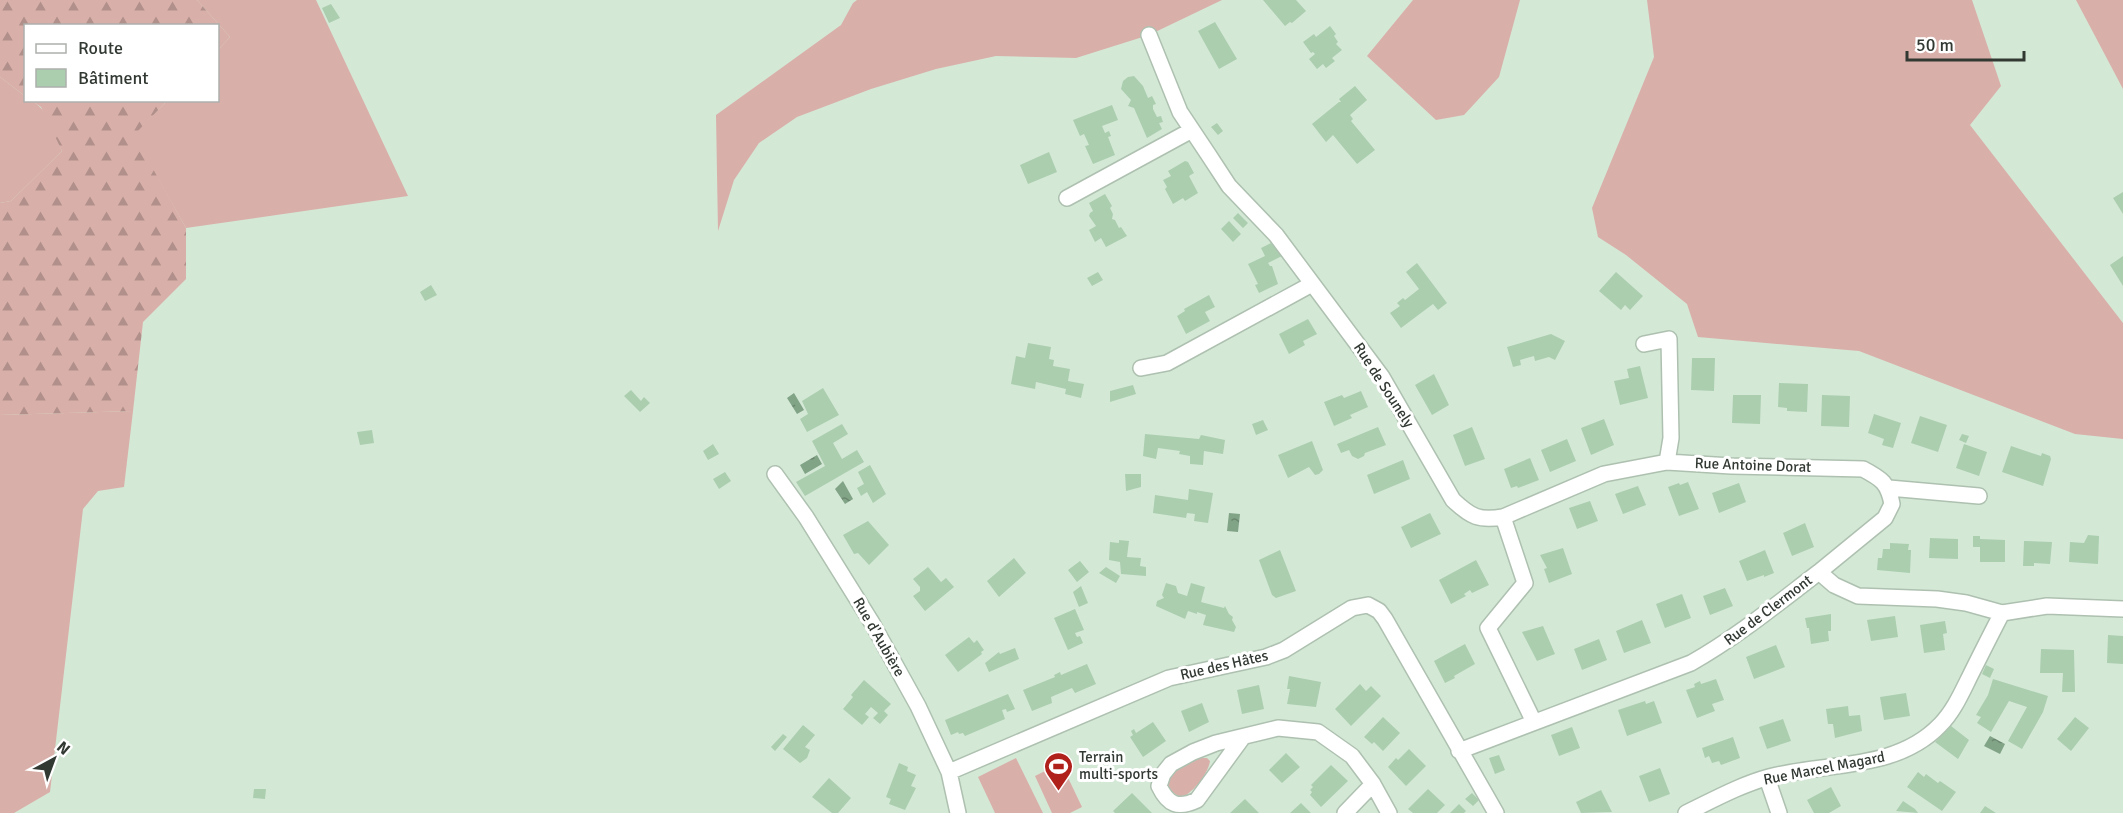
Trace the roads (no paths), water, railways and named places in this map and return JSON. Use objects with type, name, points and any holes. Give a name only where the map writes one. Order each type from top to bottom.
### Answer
[{"type":"street","name":"Rue de Sounely","points":[[1149,35],[1180,112],[1229,186],[1276,235],[1382,377],[1453,500],[1467,513],[1485,520],[1503,517]]},
{"type":"street","points":[[1067,198],[1192,130]]},
{"type":"street","points":[[1141,368],[1167,363],[1312,284]]},
{"type":"street","points":[[1644,344],[1669,339],[1671,438],[1666,462]]},
{"type":"street","name":"Rue Antoine Dorat","points":[[1503,517],[1604,474],[1666,462],[1863,469],[1878,477],[1889,488]]},
{"type":"street","name":"Rue d'Aubière","points":[[775,474],[806,517],[872,623],[918,706],[949,772],[953,810]]},
{"type":"street","points":[[1819,572],[1885,518],[1892,504],[1889,488],[1979,496]]},
{"type":"street","points":[[1503,517],[1525,583],[1488,628],[1534,722]]},
{"type":"street","name":"Rue de Clermont","points":[[1460,751],[1691,663],[1736,635],[1819,572],[1834,585],[1858,596],[1937,599],[1966,603],[2002,613],[2047,606],[2123,609]]},
{"type":"street","name":"Rue des Hâtes","points":[[949,772],[1169,678],[1266,657],[1284,650],[1352,608],[1368,605],[1379,611],[1385,619],[1460,751]]},
{"type":"street","name":"Rue Marcel Magard","points":[[1686,813],[1748,784],[1767,778],[1789,772],[1886,758],[1909,748],[1940,725],[1956,703],[2002,613]]},
{"type":"street","points":[[1243,737],[1197,800],[1186,806],[1173,804],[1164,796],[1159,786],[1163,774],[1171,764],[1208,746],[1243,737],[1278,728],[1318,732],[1352,756],[1373,784],[1389,813]]},
{"type":"street","points":[[1460,751],[1496,813]]},
{"type":"street","points":[[1767,778],[1779,813]]},
{"type":"street","points":[[1345,813],[1373,784]]},
{"type":"water","points":[[794,393],[804,410],[797,414],[787,398]]},
{"type":"water","points":[[817,455],[822,464],[805,474],[800,465]]},
{"type":"water","points":[[843,481],[853,499],[845,504],[835,489]]},
{"type":"water","points":[[1229,513],[1240,514],[1238,532],[1227,531]]},
{"type":"water","points":[[1990,736],[2005,744],[2000,754],[1984,746]]},
{"type":"place","name":"Terrain multi-sports","points":[[1058,792]]}]
